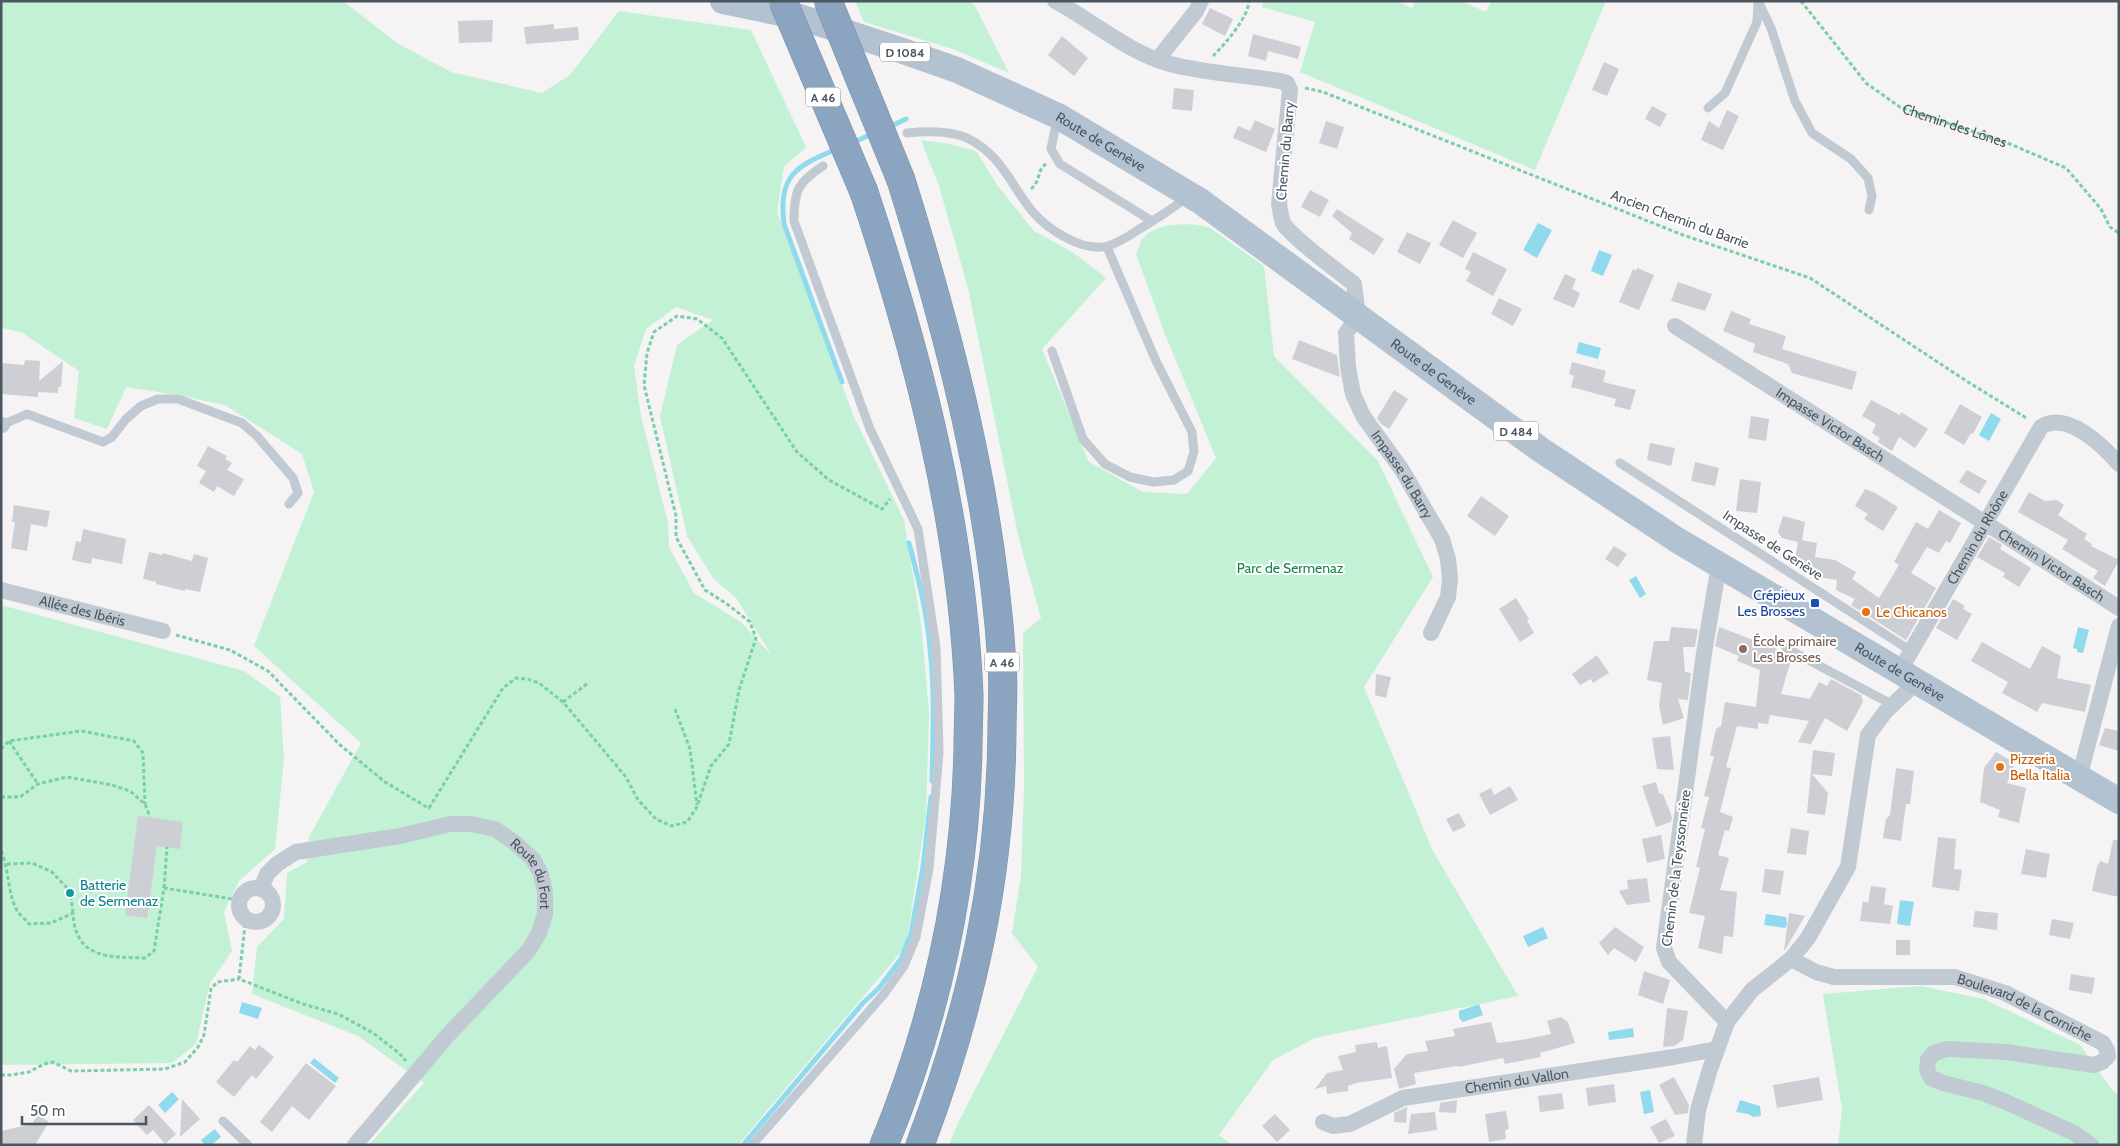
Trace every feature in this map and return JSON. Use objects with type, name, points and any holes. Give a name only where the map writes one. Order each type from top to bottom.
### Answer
[{"type":"highway","name":"A 46","points":[[783,1],[864,192],[890,269],[925,396],[948,507],[955,554],[969,696],[967,795],[952,914],[939,979],[926,1027],[884,1145]]},
{"type":"highway","name":"A 46","points":[[828,1],[901,180],[955,368],[978,476],[995,580],[1002,666],[1002,768],[993,874],[986,917],[960,1029],[944,1082],[920,1145]]},
{"type":"main road","name":"Route de Genève","points":[[723,1],[800,16],[938,63],[1068,122],[1189,195],[1541,450],[1677,540],[1719,565],[1909,668],[2079,778],[2119,801]]},
{"type":"street","name":"Chemin du Barry","points":[[1055,1],[1078,13],[1108,36],[1169,64],[1287,83],[1290,90],[1279,204],[1284,223],[1294,235],[1354,284],[1358,316]]},
{"type":"street","points":[[1158,59],[1201,1]]},
{"type":"street","name":"Impasse du Barry","points":[[1358,316],[1346,333],[1348,367],[1353,394],[1363,416],[1402,470],[1442,539],[1448,560],[1450,580],[1448,597],[1430,634]]},
{"type":"street","name":"Impasse Victor Basch","points":[[1675,326],[1986,522]]},
{"type":"street","points":[[2041,427],[2047,423],[2059,423],[2083,432],[2096,440],[2119,464]]},
{"type":"street","name":"Chemin du Rhône","points":[[1909,668],[1986,522],[2041,427]]},
{"type":"street","name":"Chemin Victor Basch","points":[[1986,522],[2119,608]]},
{"type":"street","name":"Chemin de la Teyssonnière","points":[[1719,565],[1704,653],[1664,948],[1669,962],[1727,1022]]},
{"type":"street","name":"Allée des Ibéris","points":[[1,590],[163,631]]},
{"type":"street","points":[[2079,778],[2119,626]]},
{"type":"street","points":[[1694,1145],[1698,1110],[1727,1022],[1752,990],[1791,958],[1808,938],[1848,866],[1868,735],[1886,711],[1893,705],[1909,668]]},
{"type":"street","name":"Route du Fort","points":[[262,889],[267,874],[296,852],[400,836],[450,824],[471,824],[495,829],[533,859],[541,874],[545,892],[545,914],[539,933],[529,950],[448,1035],[355,1145]]},
{"type":"street","points":[[250,888],[262,889],[270,895],[273,910],[263,921],[252,922],[247,920],[240,912],[239,900],[241,895],[250,888]]},
{"type":"street","name":"Boulevard de la Corniche","points":[[1791,958],[1816,972],[1834,977],[1955,977],[2005,993],[2103,1043],[2108,1056],[2102,1062],[2094,1065],[2006,1052],[1947,1050],[1934,1053],[1928,1060],[1926,1069],[1931,1078],[1942,1083],[1983,1093],[2006,1102],[2074,1133],[2091,1145]]},
{"type":"street","name":"Chemin du Vallon","points":[[1323,1122],[1333,1126],[1350,1124],[1402,1098],[1674,1058],[1717,1049]]},
{"type":"lane","points":[[1708,108],[1725,93],[1757,22],[1758,2]]},
{"type":"lane","points":[[1758,2],[1772,28],[1795,101],[1812,132],[1851,159],[1868,178],[1872,196],[1869,210]]},
{"type":"lane","points":[[1068,122],[1051,149],[1054,157],[1060,164],[1152,221]]},
{"type":"lane","points":[[907,133],[932,131],[966,138],[987,151],[1012,179],[1033,211],[1061,235],[1085,246],[1107,247],[1179,204],[1189,195]]},
{"type":"lane","points":[[752,1145],[884,994],[904,966],[916,937],[929,869],[939,752],[936,647],[918,528],[870,429],[794,221],[794,201],[804,178],[822,166]]},
{"type":"lane","points":[[1052,350],[1083,439],[1105,464],[1130,477],[1153,482],[1174,480],[1188,470],[1194,452],[1192,432],[1156,361],[1107,247]]},
{"type":"lane","points":[[2,425],[27,414],[103,442],[112,437],[126,419],[141,406],[158,399],[178,399],[242,423],[257,436],[293,478],[298,493],[289,504]]},
{"type":"lane","name":"Impasse de Genève","points":[[1620,463],[1909,668]]},
{"type":"lane","points":[[1786,648],[1893,705]]},
{"type":"lane","points":[[223,1121],[248,1145]]},
{"type":"path","points":[[1205,70],[1212,57],[1224,45],[1237,27],[1249,6],[1249,1]]},
{"type":"path","name":"Chemin des Lônes","points":[[1801,1],[1866,83],[1900,107],[2010,144],[2066,168],[2101,209],[2110,227],[2119,233]]},
{"type":"path","name":"Ancien Chemin du Barrie","points":[[1287,83],[1323,92],[1683,235],[1810,278],[1968,382],[2041,427]]},
{"type":"path","points":[[1023,196],[1037,183],[1041,167],[1054,157]]},
{"type":"path","points":[[429,808],[503,688],[516,678],[539,682],[563,702],[626,777],[638,800],[656,818],[672,826],[688,822],[697,806],[712,766],[729,744],[739,690],[756,638],[750,622],[705,590],[676,537],[676,516],[644,385],[646,354],[654,332],[677,316],[696,319],[722,338],[797,452],[829,480],[882,509],[899,488]]},
{"type":"path","points":[[163,631],[230,650],[268,671],[340,745],[385,782],[418,804],[429,808],[450,824]]},
{"type":"path","points":[[563,702],[588,683]]},
{"type":"path","points":[[675,709],[690,749],[697,806]]},
{"type":"path","points":[[1,749],[9,741],[81,731],[134,741],[144,753],[145,804],[150,817]]},
{"type":"path","points":[[9,741],[38,784]]},
{"type":"path","points":[[1,797],[20,797],[38,784],[67,777],[112,785],[130,791],[145,804]]},
{"type":"path","points":[[7,864],[32,863],[52,872],[70,891],[74,925],[83,946],[104,956],[145,958],[154,951],[164,888],[167,848]]},
{"type":"path","points":[[1,851],[7,864],[8,880],[17,911],[30,924],[51,923],[74,913]]},
{"type":"path","points":[[164,888],[239,900]]},
{"type":"path","points":[[239,979],[245,925],[252,922]]},
{"type":"path","points":[[1,1075],[29,1072],[44,1064],[53,1062],[71,1071],[165,1069],[185,1062],[198,1047],[204,1035],[211,989],[217,982],[239,979],[304,1004],[338,1014],[372,1033],[399,1053],[415,1074]]},
{"type":"green space","points":[[1,1],[343,1],[397,43],[451,72],[542,93],[570,75],[619,11],[751,30],[806,147],[784,167],[777,212],[854,417],[904,520],[921,624],[929,711],[926,815],[906,946],[738,1145],[369,1145],[424,1083],[358,1036],[252,994],[257,947],[284,919],[287,873],[307,862],[309,837],[361,743],[254,646],[314,492],[302,454],[225,405],[177,395],[126,387],[107,429],[74,418],[79,371],[21,332],[1,328]],"holes":[[[676,307],[713,320],[677,345],[660,416],[687,536],[713,578],[737,599],[772,656],[741,622],[694,593],[669,547],[668,523],[641,416],[634,366],[646,329]]]},
{"type":"green space","points":[[855,1],[969,1],[975,6],[1009,73],[953,49],[864,22]]},
{"type":"green space","points":[[1264,1],[1396,1],[1412,8],[1415,1],[1461,1],[1486,12],[1492,1],[1606,1],[1535,170],[1300,72],[1315,22],[1262,7]]},
{"type":"green space","name":"Parc de Sermenaz","points":[[921,140],[950,144],[976,151],[997,185],[1034,231],[1074,253],[1106,278],[1042,349],[1089,462],[1143,492],[1187,494],[1216,458],[1163,329],[1136,254],[1145,236],[1158,228],[1186,224],[1210,228],[1264,266],[1274,356],[1378,461],[1433,577],[1364,687],[1433,851],[1518,996],[1315,1038],[1273,1060],[1219,1135],[1232,1145],[949,1145],[959,1121],[1038,967],[1012,933],[1021,876],[1024,786],[1023,633],[1041,618],[1019,539],[968,288],[939,186]]},
{"type":"green space","points":[[1,605],[244,671],[280,697],[284,759],[275,849],[239,881],[224,912],[232,951],[210,983],[196,1044],[172,1063],[1,1065]]},
{"type":"green space","points":[[1920,986],[1984,999],[2080,1045],[2113,1091],[2119,1095],[2119,1145],[1838,1145],[1842,1109],[1823,994]]},
{"type":"water","points":[[1538,223],[1552,230],[1537,258],[1523,250]]},
{"type":"water","points":[[1599,250],[1612,255],[1603,276],[1591,271]]},
{"type":"water","points":[[1579,342],[1601,348],[1598,359],[1576,353]]},
{"type":"water","points":[[1991,413],[2001,419],[1989,441],[1979,435]]},
{"type":"water","points":[[1636,576],[1646,594],[1640,598],[1629,580]]},
{"type":"water","points":[[2078,627],[2089,630],[2083,653],[2077,652],[2077,649],[2073,648]]},
{"type":"water","points":[[1900,900],[1914,902],[1910,926],[1897,924]]},
{"type":"water","points":[[1766,914],[1786,917],[1787,925],[1785,928],[1764,925]]},
{"type":"water","points":[[1543,927],[1548,938],[1528,947],[1523,936]]},
{"type":"water","points":[[242,1002],[262,1008],[258,1019],[239,1013]]},
{"type":"water","points":[[1479,1004],[1483,1015],[1463,1022],[1459,1018],[1459,1011]]},
{"type":"water","points":[[1633,1028],[1634,1037],[1609,1040],[1608,1032]]},
{"type":"water","points":[[314,1058],[339,1078],[335,1083],[310,1063]]},
{"type":"water","points":[[1650,1090],[1654,1112],[1644,1114],[1640,1092]]},
{"type":"water","points":[[172,1092],[179,1099],[165,1113],[158,1105]]},
{"type":"water","points":[[1740,1100],[1760,1106],[1761,1116],[1753,1117],[1736,1112]]},
{"type":"water","points":[[215,1129],[221,1137],[211,1145],[205,1145],[201,1140]]},
{"type":"building","points":[[1210,8],[1233,19],[1225,36],[1202,24]]},
{"type":"building","points":[[493,20],[492,42],[459,43],[458,21]]},
{"type":"building","points":[[554,24],[554,29],[578,27],[579,40],[526,44],[524,27]]},
{"type":"building","points":[[1253,34],[1301,47],[1298,59],[1268,51],[1266,61],[1248,56]]},
{"type":"building","points":[[1062,36],[1088,58],[1074,76],[1048,55]]},
{"type":"building","points":[[1604,62],[1619,69],[1607,96],[1592,90]]},
{"type":"building","points":[[1174,88],[1194,90],[1192,111],[1172,109]]},
{"type":"building","points":[[1652,106],[1667,114],[1660,127],[1645,119]]},
{"type":"building","points":[[1727,110],[1739,116],[1723,150],[1701,140],[1709,121],[1719,128]]},
{"type":"building","points":[[1255,120],[1275,129],[1266,152],[1233,138],[1238,126],[1250,131]]},
{"type":"building","points":[[1326,121],[1344,127],[1337,149],[1319,143]]},
{"type":"building","points":[[1310,190],[1329,200],[1320,217],[1301,207]]},
{"type":"building","points":[[1337,209],[1384,239],[1374,255],[1349,239],[1352,233],[1332,216]]},
{"type":"building","points":[[1453,220],[1477,233],[1463,258],[1439,245]]},
{"type":"building","points":[[1407,232],[1431,243],[1420,264],[1397,252]]},
{"type":"building","points":[[1473,252],[1507,269],[1493,296],[1466,281],[1471,272],[1465,269]]},
{"type":"building","points":[[1637,268],[1654,275],[1639,310],[1619,302],[1633,269],[1636,271]]},
{"type":"building","points":[[1565,274],[1576,279],[1572,289],[1580,293],[1574,308],[1553,299]]},
{"type":"building","points":[[1678,282],[1712,294],[1705,311],[1671,301]]},
{"type":"building","points":[[1499,298],[1522,309],[1513,326],[1491,314]]},
{"type":"building","points":[[1731,311],[1751,319],[1749,324],[1786,336],[1782,349],[1857,372],[1852,390],[1792,373],[1788,364],[1753,352],[1755,344],[1723,331]]},
{"type":"building","points":[[1299,340],[1337,355],[1340,377],[1292,359]]},
{"type":"building","points":[[25,360],[40,361],[39,381],[63,361],[61,387],[58,387],[58,393],[38,392],[38,397],[1,394],[1,363],[24,365]]},
{"type":"building","points":[[1572,362],[1606,371],[1603,382],[1636,390],[1630,410],[1614,406],[1616,399],[1571,387],[1574,376],[1569,374]]},
{"type":"building","points":[[1394,390],[1408,399],[1389,429],[1381,424],[1377,418]]},
{"type":"building","points":[[1871,400],[1900,415],[1901,412],[1928,429],[1915,448],[1899,437],[1892,451],[1878,442],[1880,438],[1872,433],[1876,424],[1862,416]]},
{"type":"building","points":[[1960,404],[1982,417],[1973,434],[1971,433],[1964,445],[1944,433]]},
{"type":"building","points":[[1751,416],[1769,419],[1766,441],[1748,438]]},
{"type":"building","points":[[1650,443],[1675,448],[1671,466],[1647,460]]},
{"type":"building","points":[[208,446],[227,456],[225,459],[232,463],[227,470],[244,479],[234,496],[217,486],[214,492],[199,483],[206,471],[197,466]]},
{"type":"building","points":[[1695,462],[1719,468],[1715,486],[1691,481]]},
{"type":"building","points":[[1967,470],[1987,481],[1979,494],[1959,482]]},
{"type":"building","points":[[1740,479],[1761,482],[1757,513],[1736,511]]},
{"type":"building","points":[[1865,489],[1898,507],[1883,531],[1864,519],[1868,514],[1855,506]]},
{"type":"building","points":[[2029,492],[2045,501],[2057,500],[2064,505],[2058,515],[2087,534],[2084,539],[2092,544],[2091,546],[2119,560],[2105,586],[2093,578],[2098,571],[2062,549],[2068,540],[2018,512]]},
{"type":"building","points":[[1481,496],[1509,516],[1495,536],[1467,516]]},
{"type":"building","points":[[14,505],[50,511],[47,527],[31,524],[27,551],[11,548],[15,522],[12,522]]},
{"type":"building","points":[[1939,510],[1961,523],[1950,543],[1946,541],[1939,553],[1927,547],[1911,573],[1936,588],[1906,640],[1851,605],[1855,599],[1836,590],[1837,580],[1818,577],[1818,573],[1794,566],[1798,542],[1782,538],[1778,532],[1783,516],[1805,522],[1802,540],[1817,543],[1815,557],[1835,560],[1856,572],[1852,579],[1879,598],[1899,565],[1894,562],[1916,522],[1928,529]]},
{"type":"building","points":[[83,529],[126,539],[122,564],[92,558],[91,564],[72,560],[76,541],[81,542]]},
{"type":"building","points":[[1989,537],[2002,545],[2000,549],[2031,568],[2019,587],[2003,577],[2005,573],[1977,557]]},
{"type":"building","points":[[1614,546],[1627,554],[1618,567],[1605,559]]},
{"type":"building","points":[[149,552],[162,555],[163,553],[192,561],[194,554],[208,558],[200,592],[185,589],[185,591],[143,579]]},
{"type":"building","points":[[1516,598],[1529,619],[1527,620],[1534,633],[1520,642],[1499,609]]},
{"type":"building","points":[[1953,599],[1965,606],[1963,609],[1972,614],[1957,640],[1936,628]]},
{"type":"building","points":[[1671,627],[1698,629],[1695,647],[1683,647],[1685,672],[1691,673],[1688,700],[1678,699],[1684,718],[1663,725],[1659,705],[1662,683],[1647,680],[1654,641],[1669,641]]},
{"type":"building","points":[[1719,627],[1777,649],[1775,655],[1791,660],[1781,694],[1810,699],[1819,682],[1827,686],[1831,679],[1861,695],[1863,702],[1847,731],[1825,718],[1811,744],[1798,742],[1809,721],[1770,715],[1768,724],[1758,723],[1758,729],[1737,726],[1726,767],[1731,768],[1720,812],[1733,817],[1729,831],[1725,830],[1718,855],[1729,858],[1720,890],[1737,892],[1733,937],[1724,936],[1722,954],[1698,948],[1705,916],[1689,913],[1700,868],[1696,867],[1705,829],[1701,828],[1709,797],[1704,796],[1714,756],[1710,756],[1716,729],[1721,726],[1725,702],[1756,707],[1760,670],[1737,661],[1739,656],[1715,646]]},
{"type":"building","points":[[1982,642],[2030,669],[2042,646],[2061,656],[2057,678],[2091,685],[2085,712],[2042,703],[2037,712],[2002,693],[2008,682],[1971,661]]},
{"type":"building","points":[[1597,655],[1609,673],[1593,683],[1591,679],[1580,685],[1572,674]]},
{"type":"building","points":[[1376,674],[1391,677],[1386,698],[1375,695]]},
{"type":"building","points":[[2105,728],[2119,731],[2119,751],[2099,745]]},
{"type":"building","points":[[1670,736],[1674,770],[1657,769],[1652,738]]},
{"type":"building","points":[[1813,750],[1835,753],[1832,776],[1812,774],[1828,793],[1825,815],[1807,813]]},
{"type":"building","points":[[1996,752],[2015,763],[2007,783],[2026,788],[2019,823],[1998,817],[2000,810],[1980,802],[1984,768]]},
{"type":"building","points":[[1896,768],[1914,771],[1910,804],[1906,804],[1901,841],[1883,838],[1886,819],[1890,815]]},
{"type":"building","points":[[1656,782],[1659,793],[1663,794],[1672,817],[1671,822],[1656,827],[1642,786]]},
{"type":"building","points":[[1510,786],[1518,800],[1490,815],[1479,794],[1491,788],[1494,795]]},
{"type":"building","points":[[1459,813],[1466,826],[1453,832],[1446,819]]},
{"type":"building","points":[[138,816],[183,822],[180,849],[157,846],[147,918],[125,915]]},
{"type":"building","points":[[1791,828],[1809,831],[1806,855],[1787,853]]},
{"type":"building","points":[[1661,835],[1665,859],[1647,863],[1642,839]]},
{"type":"building","points":[[1938,837],[1956,839],[1954,869],[1962,870],[1959,891],[1932,887]]},
{"type":"building","points":[[2113,840],[2119,840],[2119,897],[2092,891],[2100,861],[2108,864]]},
{"type":"building","points":[[2026,849],[2050,854],[2046,878],[2021,874]]},
{"type":"building","points":[[1765,869],[1784,871],[1780,895],[1762,892]]},
{"type":"building","points":[[1647,878],[1650,902],[1627,905],[1619,891],[1628,889],[1627,880]]},
{"type":"building","points":[[1871,886],[1886,888],[1884,904],[1893,906],[1890,924],[1860,921],[1863,901],[1868,903]]},
{"type":"building","points":[[1975,911],[1998,913],[1997,930],[1973,927]]},
{"type":"building","points":[[1789,913],[1805,916],[1784,950]]},
{"type":"building","points":[[2052,919],[2074,923],[2070,939],[2049,935]]},
{"type":"building","points":[[1615,927],[1644,947],[1636,962],[1614,948],[1608,955],[1599,943]]},
{"type":"building","points":[[1896,940],[1910,940],[1910,955],[1896,955]]},
{"type":"building","points":[[1644,971],[1670,980],[1663,1004],[1638,995]]},
{"type":"building","points":[[2071,974],[2095,978],[2092,994],[2069,990]]},
{"type":"building","points":[[1667,1008],[1688,1011],[1683,1040],[1674,1046],[1663,1047]]},
{"type":"building","points":[[1561,1017],[1568,1022],[1575,1043],[1540,1053],[1541,1057],[1505,1064],[1503,1058],[1414,1073],[1416,1084],[1399,1089],[1394,1069],[1407,1054],[1428,1051],[1425,1041],[1455,1036],[1453,1029],[1491,1022],[1497,1043],[1521,1040],[1551,1034],[1547,1021]]},
{"type":"building","points":[[1377,1042],[1378,1048],[1387,1046],[1392,1078],[1356,1083],[1348,1086],[1348,1091],[1327,1094],[1326,1086],[1315,1089],[1327,1073],[1343,1070],[1338,1056],[1356,1052],[1355,1045]]},
{"type":"building","points":[[259,1045],[274,1057],[256,1079],[252,1075],[234,1097],[216,1082],[234,1060],[237,1062],[250,1046],[255,1050]]},
{"type":"building","points":[[306,1063],[336,1086],[309,1120],[292,1106],[272,1132],[260,1122]]},
{"type":"building","points":[[1674,1077],[1689,1105],[1688,1113],[1675,1115],[1659,1085]]},
{"type":"building","points":[[1819,1077],[1823,1100],[1777,1108],[1773,1085]]},
{"type":"building","points":[[1614,1084],[1616,1102],[1588,1106],[1586,1088]]},
{"type":"building","points":[[1562,1093],[1564,1109],[1540,1112],[1538,1096]]},
{"type":"building","points":[[182,1099],[200,1119],[180,1137]]},
{"type":"building","points":[[1457,1100],[1456,1113],[1439,1112],[1440,1103]]},
{"type":"building","points":[[149,1105],[176,1134],[165,1144],[153,1130],[147,1135],[133,1120]]},
{"type":"building","points":[[1407,1107],[1406,1123],[1394,1122],[1394,1113]]},
{"type":"building","points":[[1506,1111],[1509,1129],[1505,1130],[1506,1139],[1489,1142],[1485,1114]]},
{"type":"building","points":[[1435,1112],[1437,1130],[1408,1134],[1411,1114]]},
{"type":"building","points":[[1275,1114],[1290,1130],[1277,1142],[1262,1126]]},
{"type":"building","points":[[38,1115],[49,1122],[35,1145],[1,1145],[1,1131],[32,1124]]},
{"type":"building","points":[[1666,1119],[1675,1136],[1659,1143],[1650,1127]]},
{"type":"waterway","points":[[889,127],[906,119]]},
{"type":"waterway","points":[[852,143],[874,133]]},
{"type":"waterway","points":[[837,149],[811,161],[793,174],[787,183],[783,207],[784,224],[842,382]]},
{"type":"waterway","points":[[909,543],[924,608],[932,665],[932,781]]},
{"type":"waterway","points":[[743,1145],[863,1003],[879,988],[901,959],[911,934],[923,867],[931,797]]},
{"type":"place","name":"Crépieux Les Brosses","points":[[1815,603]]},
{"type":"place","name":"Le Chicanos","points":[[1866,612]]},
{"type":"place","name":"École primaire Les Brosses","points":[[1743,649]]},
{"type":"place","name":"Pizzeria Bella Italia","points":[[2000,767]]},
{"type":"place","name":"Batterie de Sermenaz","points":[[70,893]]}]
